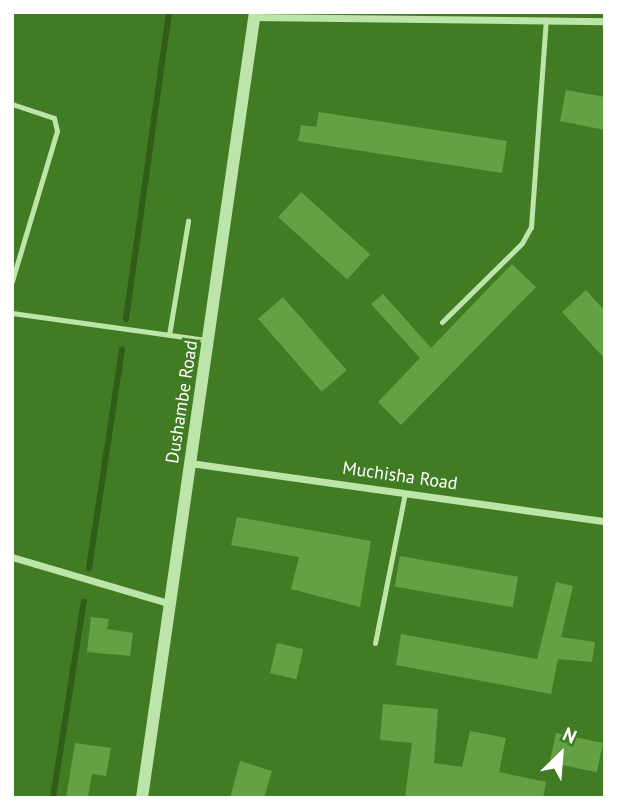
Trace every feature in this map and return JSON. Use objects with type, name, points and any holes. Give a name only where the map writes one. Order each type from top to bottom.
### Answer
[{"type":"street","points":[[255,15],[605,21]]},
{"type":"street","name":"Dushambe Road","points":[[142,798],[168,603],[209,341],[255,15]]},
{"type":"street","name":"Muchisha Road","points":[[190,463],[605,521]]},
{"type":"street","points":[[12,557],[168,603]]},
{"type":"lane","points":[[442,323],[522,243],[531,228],[546,20]]},
{"type":"lane","points":[[12,104],[54,118],[58,131],[12,281]]},
{"type":"lane","points":[[169,335],[188,221]]},
{"type":"lane","points":[[12,313],[209,341]]},
{"type":"lane","points":[[375,643],[405,493]]},
{"type":"building","points":[[566,90],[605,97],[605,130],[560,121]]},
{"type":"building","points":[[319,112],[507,141],[502,173],[298,141],[301,125],[316,127]]},
{"type":"building","points":[[301,192],[370,254],[347,279],[278,217]]},
{"type":"building","points":[[512,264],[536,287],[401,425],[378,402],[420,358],[371,304],[383,294],[431,348]]},
{"type":"building","points":[[586,290],[605,311],[605,359],[562,312]]},
{"type":"building","points":[[283,297],[347,370],[322,392],[258,319]]},
{"type":"building","points":[[237,517],[371,541],[360,607],[291,589],[299,557],[231,545]]},
{"type":"building","points":[[400,556],[518,577],[513,607],[395,587]]},
{"type":"building","points":[[556,582],[573,586],[561,637],[595,642],[592,662],[558,659],[551,694],[396,665],[401,634],[537,659]]},
{"type":"building","points":[[91,617],[109,619],[107,629],[133,633],[130,656],[87,652]]},
{"type":"building","points":[[277,643],[303,649],[296,679],[270,673]]},
{"type":"building","points":[[383,704],[438,709],[434,763],[462,767],[470,731],[506,738],[499,772],[546,782],[543,798],[405,798],[412,743],[380,740]]},
{"type":"building","points":[[556,733],[603,743],[597,772],[550,762]]},
{"type":"building","points":[[75,743],[111,748],[106,776],[92,774],[88,798],[66,798]]},
{"type":"building","points":[[240,761],[272,771],[264,798],[230,798]]},
{"type":"waterway","points":[[126,319],[169,12]]},
{"type":"waterway","points":[[89,568],[122,349]]},
{"type":"waterway","points":[[53,798],[84,601]]}]
